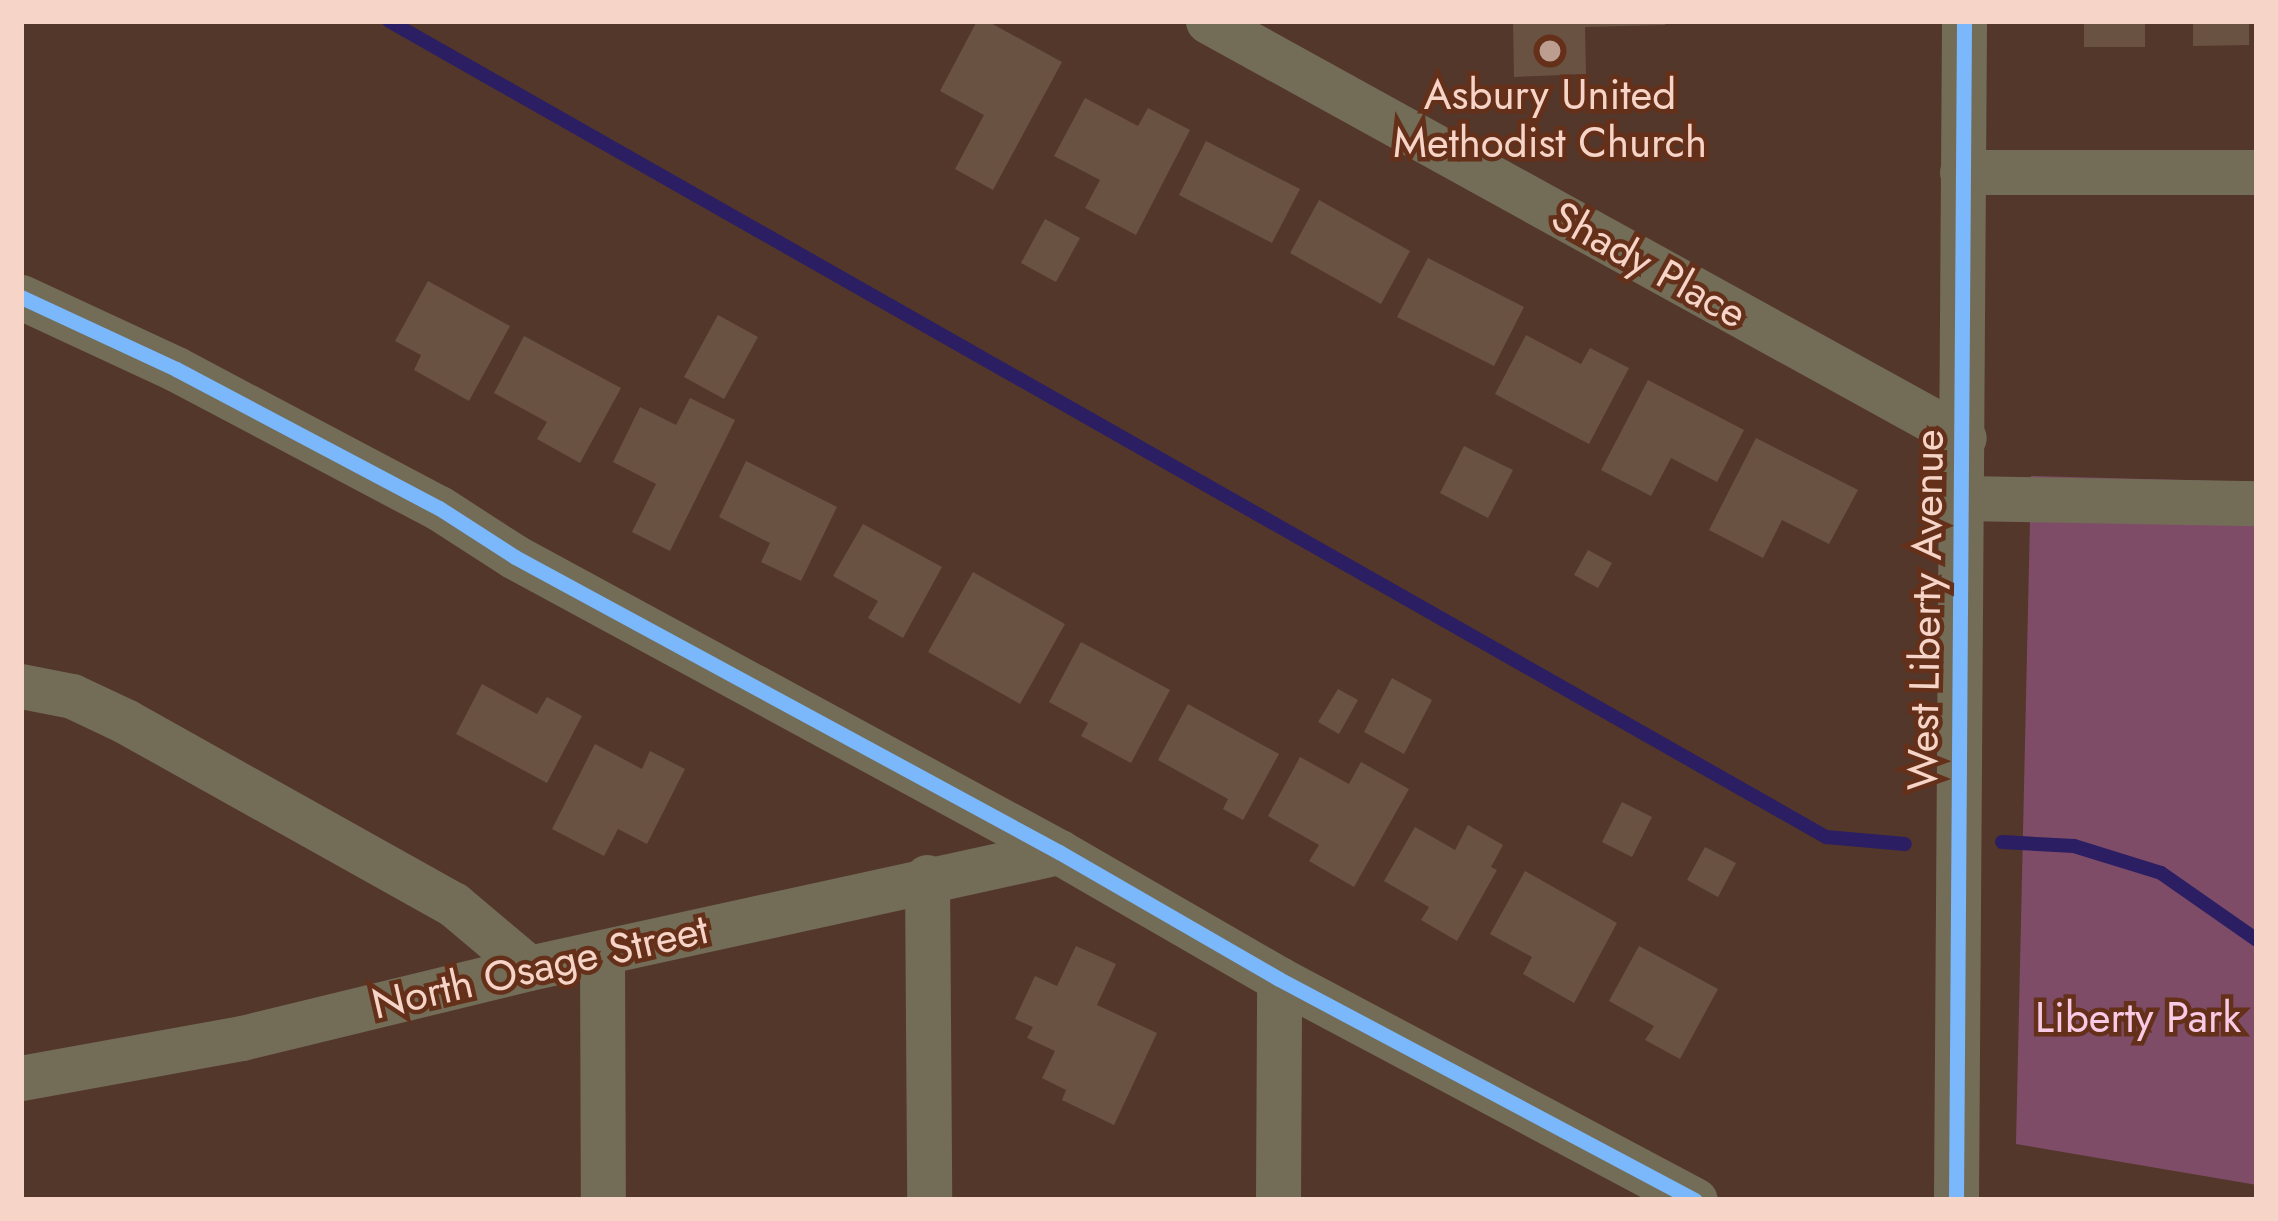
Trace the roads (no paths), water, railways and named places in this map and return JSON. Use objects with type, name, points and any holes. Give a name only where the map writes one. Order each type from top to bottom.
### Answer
[{"type":"street","name":"Shady Place","points":[[1208,21],[1964,437]]},
{"type":"street","name":"West Liberty Avenue","points":[[1956,1200],[1964,21]]},
{"type":"street","points":[[1962,172],[2257,172]]},
{"type":"street","points":[[21,297],[140,351],[439,508],[514,557],[1059,852],[1279,979],[1695,1200]]},
{"type":"street","points":[[1963,498],[2257,503]]},
{"type":"street","points":[[21,686],[72,695],[125,721],[454,904],[529,968]]},
{"type":"street","name":"North Osage Street","points":[[21,1078],[242,1038],[927,877],[1059,852]]},
{"type":"street","points":[[927,877],[928,1200]]},
{"type":"street","points":[[602,953],[602,1200]]},
{"type":"street","points":[[1278,1200],[1279,979]]},
{"type":"waterway","points":[[389,21],[1826,837],[1905,844]]},
{"type":"waterway","points":[[2002,842],[2074,846],[2161,873],[2257,940]]},
{"type":"place","name":"Asbury United Methodist Church","points":[[1550,51]]},
{"type":"park label","name":"Liberty Park","points":[[2138,1018]]}]
